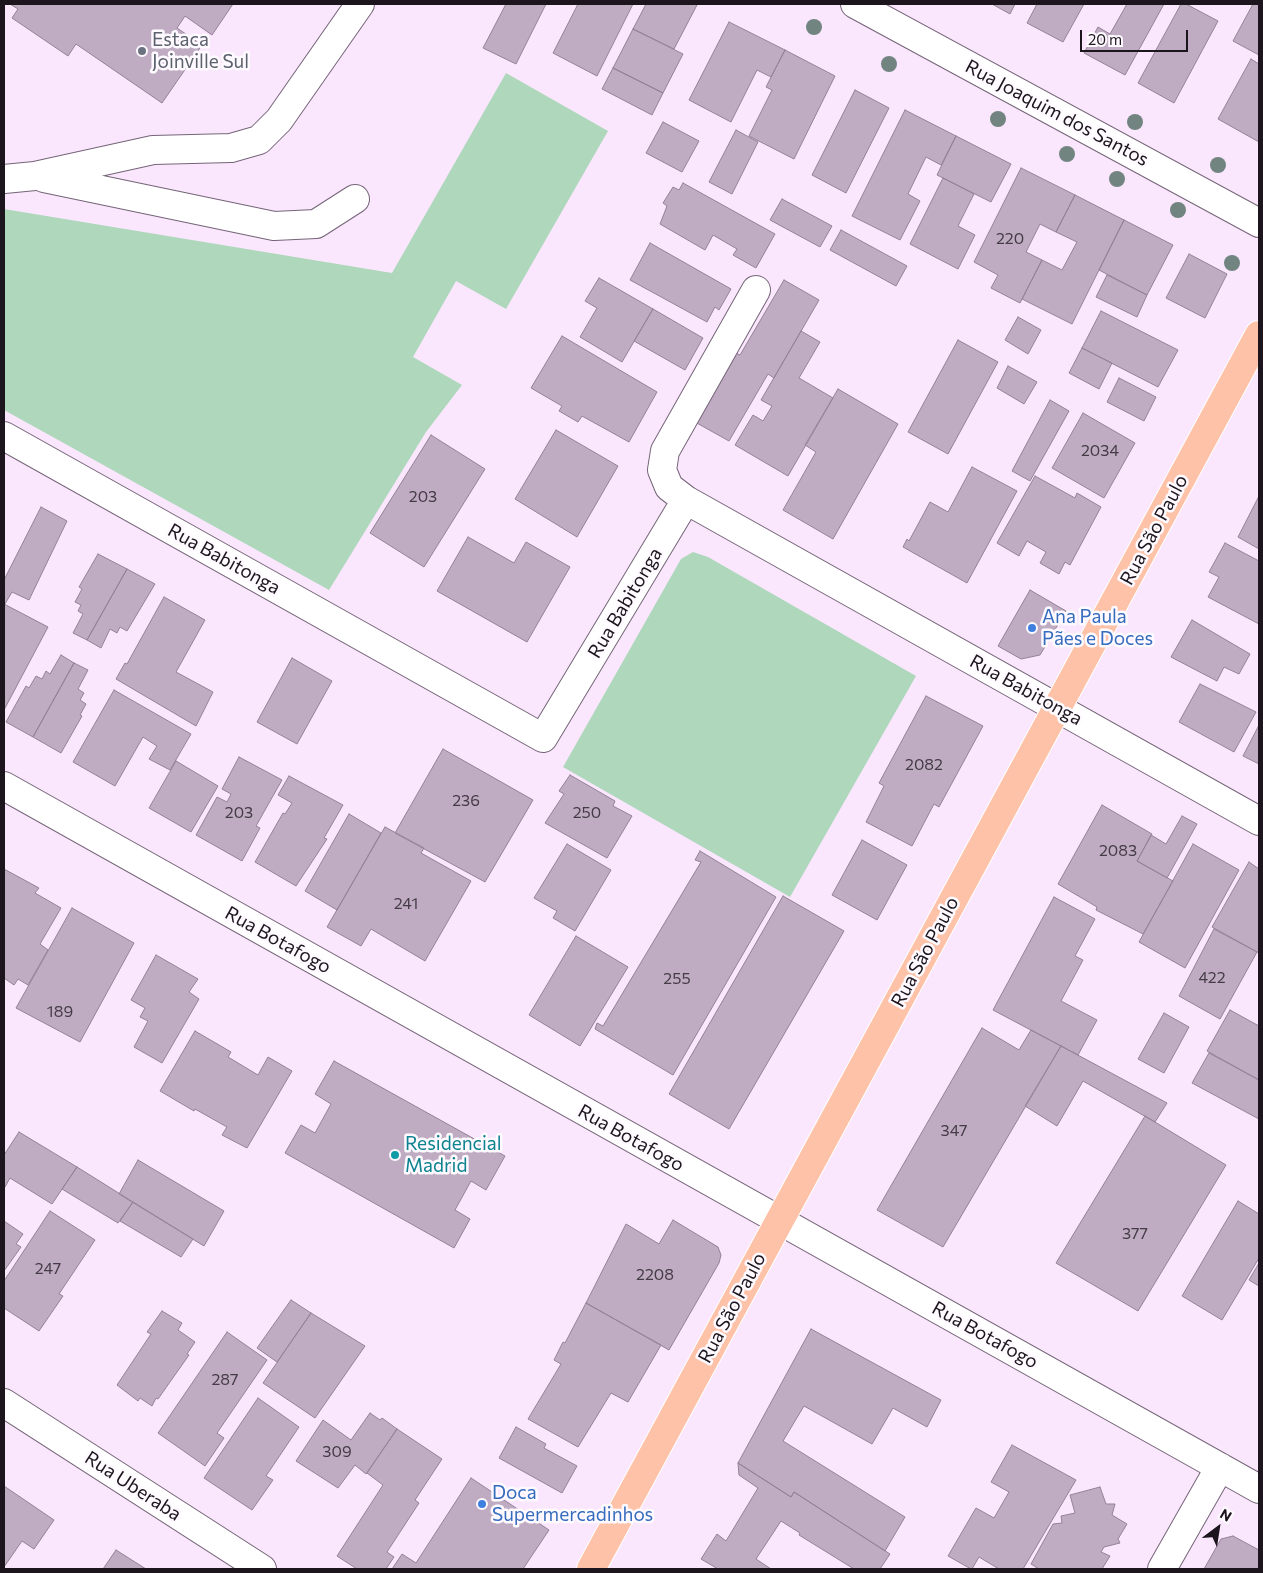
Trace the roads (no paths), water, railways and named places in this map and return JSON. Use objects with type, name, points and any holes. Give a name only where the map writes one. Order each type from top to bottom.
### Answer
[{"type":"main road","name":"Rua São Paulo","points":[[591,1569],[1259,335]]},
{"type":"street","points":[[4,179],[35,176],[153,150],[232,148],[259,140],[279,120],[360,4]]},
{"type":"street","name":"Rua Joaquim dos Santos","points":[[855,4],[1259,223]]},
{"type":"street","points":[[35,176],[274,226],[316,224],[355,199]]},
{"type":"street","points":[[686,500],[669,487],[662,470],[665,450],[756,290]]},
{"type":"street","name":"Rua Babitonga","points":[[4,436],[543,738],[686,500],[1259,821]]},
{"type":"street","name":"Rua Botafogo","points":[[4,786],[1259,1489]]},
{"type":"street","name":"Rua Uberaba","points":[[4,1403],[262,1569]]},
{"type":"street","points":[[1162,1569],[1220,1468]]},
{"type":"place","name":"Estaca Joinville Sul","points":[[142,51]]},
{"type":"place","name":"Ana Paula Pães e Doces","points":[[1032,628]]},
{"type":"place","name":"Residencial Madrid","points":[[395,1155]]},
{"type":"place","name":"Doca Supermercadinhos","points":[[482,1504]]}]
